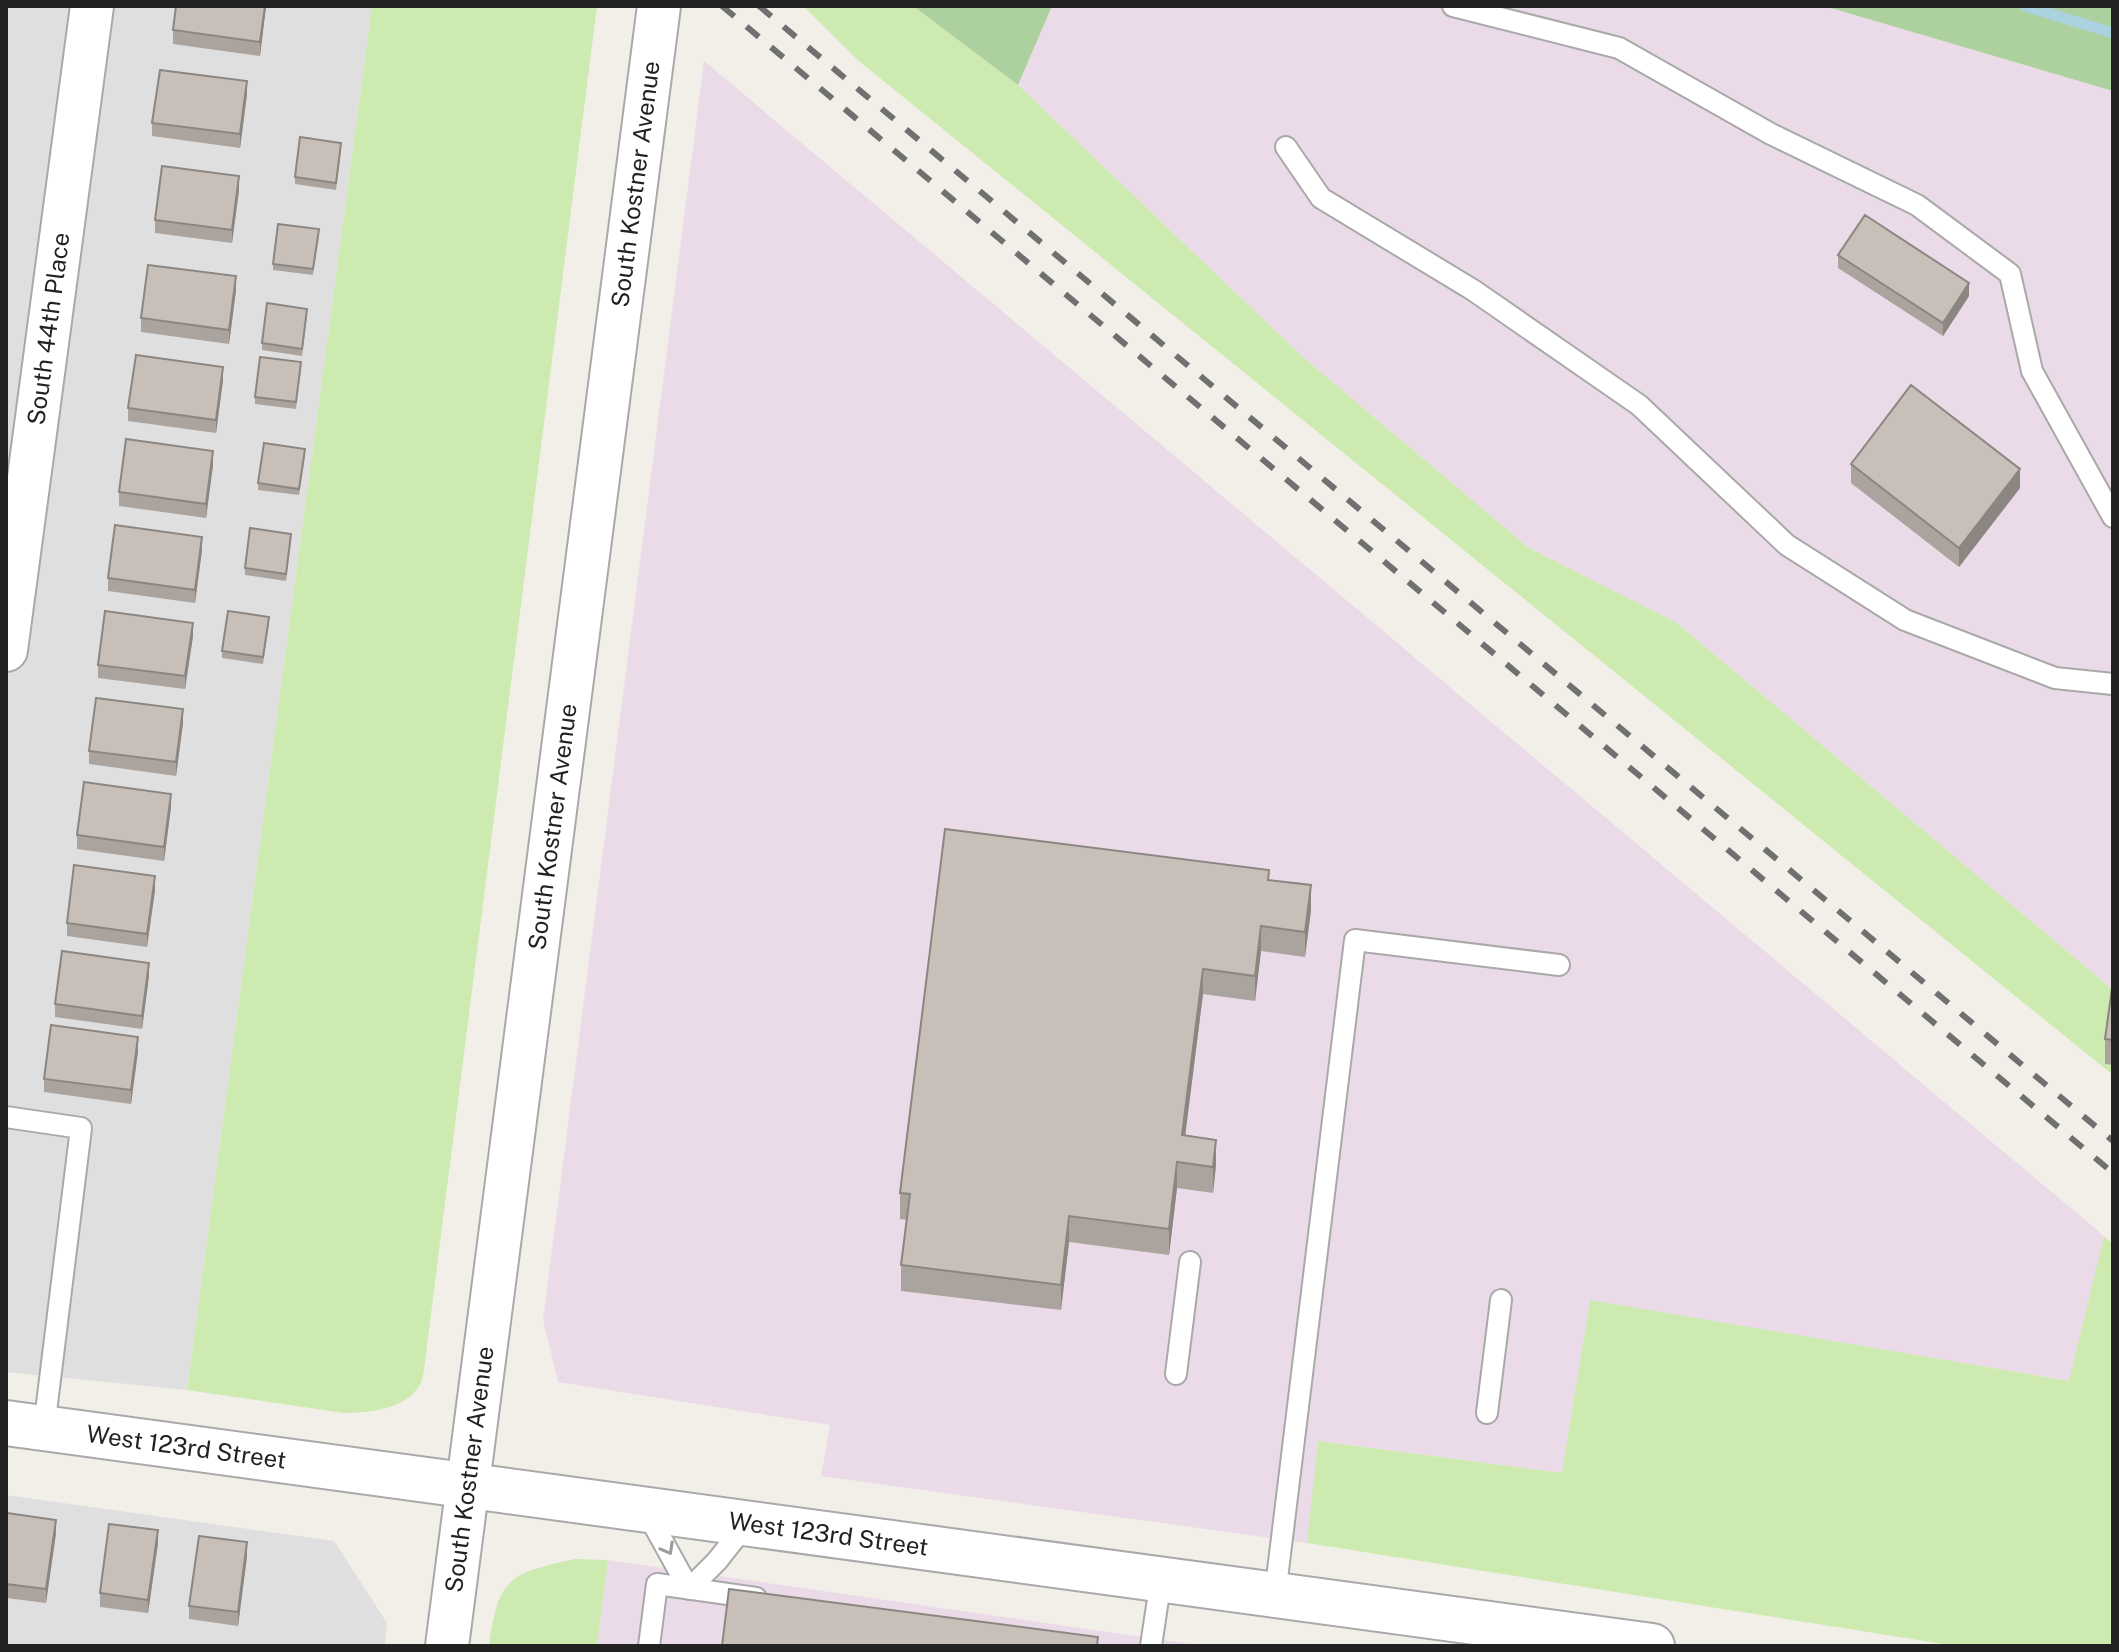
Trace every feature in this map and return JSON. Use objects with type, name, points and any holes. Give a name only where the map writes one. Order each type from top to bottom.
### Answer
[{"type":"street","name":"South 44th Place","points":[[6,650],[92,6]]},
{"type":"street","name":"South Kostner Avenue","points":[[447,1646],[659,6]]},
{"type":"street","name":"West 123rd Street","points":[[25,1425],[1161,1579],[1581,1641],[1652,1646]]},
{"type":"lane","points":[[1453,6],[1619,48],[1771,134],[1917,205],[2010,274],[2032,371],[2113,517]]},
{"type":"lane","points":[[1286,147],[1321,198],[1473,290],[1639,405],[1787,545],[1905,620],[2055,678],[2113,684]]},
{"type":"lane","points":[[1275,1595],[1355,940],[1559,965]]},
{"type":"lane","points":[[6,1117],[81,1128],[25,1425]]},
{"type":"lane","points":[[1176,1374],[1190,1262]]},
{"type":"lane","points":[[1487,1413],[1501,1300]]},
{"type":"lane","points":[[645,1510],[689,1589]]},
{"type":"lane","points":[[689,1589],[717,1561],[747,1523]]},
{"type":"lane","points":[[1151,1646],[1161,1579]]},
{"type":"lane","points":[[649,1646],[657,1584],[783,1602]]},
{"type":"shaded area","points":[[6,6],[372,6],[187,1390],[6,1372]]},
{"type":"shaded area","points":[[1052,6],[1824,6],[2113,91],[2113,990],[1677,623],[1529,548],[1305,359],[1018,85]]},
{"type":"shaded area","points":[[704,61],[2104,1236],[2070,1381],[1590,1301],[1562,1473],[1319,1441],[1307,1543],[821,1476],[830,1425],[558,1382],[543,1320]]},
{"type":"shaded area","points":[[6,1495],[334,1541],[387,1623],[385,1646],[6,1646]]},
{"type":"shaded area","points":[[608,1560],[1205,1646],[597,1646]]},
{"type":"green space","points":[[372,6],[597,6],[423,1377],[411,1396],[391,1407],[344,1413],[187,1390]]},
{"type":"green space","points":[[803,6],[913,6],[1018,85],[1305,359],[1529,548],[1677,623],[2113,990],[2113,1075],[860,62]]},
{"type":"green space","points":[[913,6],[1052,6],[1018,85]]},
{"type":"green space","points":[[1824,6],[2113,6],[2113,91]]},
{"type":"green space","points":[[2104,1236],[2113,1244],[2113,1646],[1956,1646],[1307,1543],[1318,1441],[1562,1473],[1590,1300],[2069,1381]]},
{"type":"green space","points":[[575,1559],[608,1560],[597,1646],[489,1646],[497,1605],[511,1582],[535,1569]]},
{"type":"building","points":[[176,6],[265,6],[260,42],[173,30]]},
{"type":"building","points":[[160,70],[247,81],[240,134],[152,123]]},
{"type":"building","points":[[300,137],[341,143],[336,183],[295,177]]},
{"type":"building","points":[[162,166],[239,176],[232,230],[155,220]]},
{"type":"building","points":[[1865,215],[1969,283],[1943,323],[1838,255]]},
{"type":"building","points":[[278,224],[319,229],[313,269],[273,264]]},
{"type":"building","points":[[148,265],[236,276],[229,330],[141,318]]},
{"type":"building","points":[[267,303],[307,309],[302,349],[262,343]]},
{"type":"building","points":[[136,355],[223,367],[216,420],[128,408]]},
{"type":"building","points":[[260,357],[301,362],[296,402],[255,397]]},
{"type":"building","points":[[1911,385],[2020,469],[1959,548],[1851,464]]},
{"type":"building","points":[[126,439],[213,451],[206,504],[119,492]]},
{"type":"building","points":[[264,443],[305,449],[299,489],[258,483]]},
{"type":"building","points":[[115,525],[202,537],[195,590],[108,578]]},
{"type":"building","points":[[250,528],[291,534],[286,574],[245,568]]},
{"type":"building","points":[[105,611],[193,623],[185,676],[98,665]]},
{"type":"building","points":[[228,611],[269,617],[263,657],[222,651]]},
{"type":"building","points":[[96,698],[183,709],[176,762],[89,751]]},
{"type":"building","points":[[84,782],[171,794],[164,847],[77,835]]},
{"type":"building","points":[[945,829],[1269,870],[1268,880],[1311,885],[1305,932],[1261,926],[1255,976],[1203,969],[1182,1135],[1216,1140],[1213,1167],[1177,1162],[1169,1229],[1069,1216],[1061,1285],[901,1265],[910,1194],[900,1193]]},
{"type":"building","points":[[74,865],[155,876],[147,934],[67,923]]},
{"type":"building","points":[[62,951],[149,963],[142,1016],[55,1004]]},
{"type":"building","points":[[2113,981],[2113,1040],[2105,1039]]},
{"type":"building","points":[[51,1025],[138,1037],[131,1090],[44,1079]]},
{"type":"building","points":[[7,1513],[56,1520],[46,1589],[6,1584]]},
{"type":"building","points":[[109,1524],[158,1530],[148,1600],[100,1593]]},
{"type":"building","points":[[199,1536],[247,1542],[238,1612],[189,1606]]},
{"type":"building","points":[[729,1589],[1098,1637],[1097,1646],[722,1646]]},
{"type":"waterway","points":[[2025,6],[2113,33]]},
{"type":"railway","points":[[722,6],[2113,1173]]},
{"type":"railway","points":[[759,6],[2113,1141]]}]
